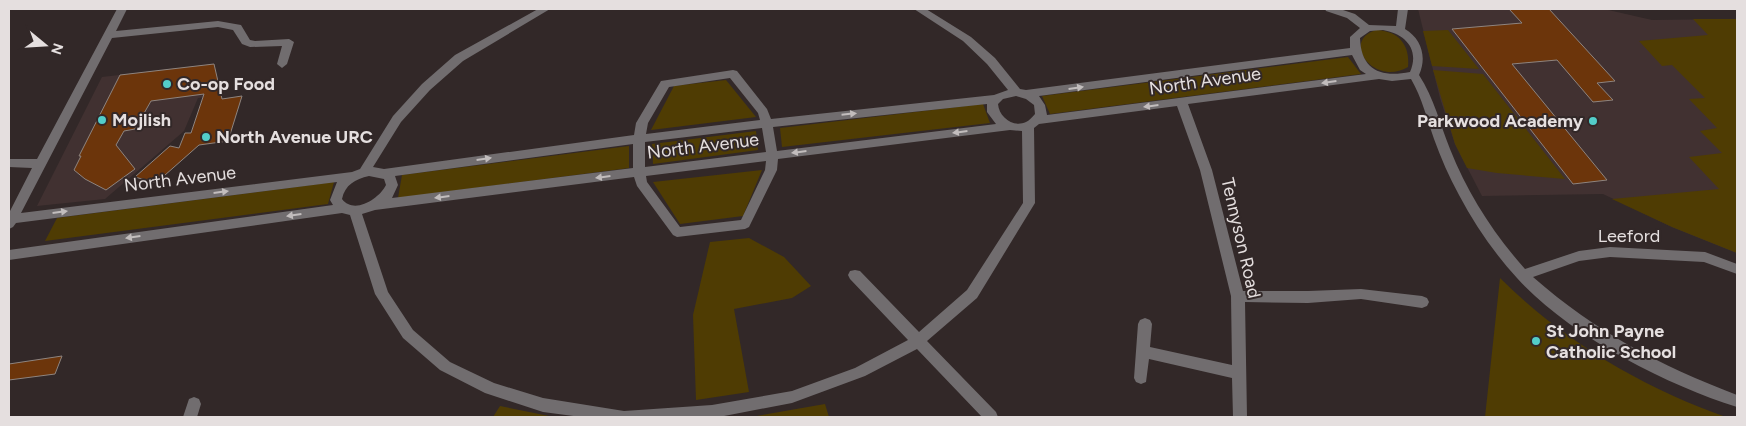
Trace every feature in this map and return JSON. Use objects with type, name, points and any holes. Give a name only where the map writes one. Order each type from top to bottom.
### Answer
[{"type":"street","points":[[10,222],[122,9]]},
{"type":"street","points":[[545,9],[459,58],[426,87],[397,119],[359,174],[338,188],[336,200],[349,209],[382,294],[408,334],[445,366],[490,388],[543,405],[625,417],[712,412],[792,397],[860,372],[918,341],[972,294],[1029,203],[1033,123],[1042,115],[1041,106],[1039,102],[1022,93],[967,39],[919,9]]},
{"type":"street","points":[[1330,9],[1351,16],[1367,28]]},
{"type":"street","points":[[1400,31],[1403,9]]},
{"type":"street","points":[[109,35],[218,24],[237,27],[246,42],[254,45],[289,42],[282,64]]},
{"type":"street","points":[[1383,27],[1400,31],[1411,40],[1418,52],[1419,66],[1414,75],[1399,79],[1377,76],[1362,66],[1354,51],[1355,37],[1367,28],[1383,27]]},
{"type":"street","name":"North Avenue","points":[[10,222],[639,138],[994,99],[1005,93],[1022,93],[1354,51]]},
{"type":"street","name":"North Avenue","points":[[733,74],[763,112],[767,123],[772,155],[771,170],[745,224],[677,232],[641,183],[639,172],[639,138],[642,123],[665,84],[733,74]]},
{"type":"street","points":[[1414,75],[1425,92],[1447,157],[1477,216],[1522,275],[1565,311],[1611,344],[1661,371],[1737,401]]},
{"type":"street","name":"North Avenue","points":[[9,255],[375,205],[1033,123],[1377,76]]},
{"type":"street","points":[[994,99],[991,108],[992,112],[996,118],[1009,126]]},
{"type":"street","name":"Tennyson Road","points":[[1181,102],[1206,170],[1238,296],[1240,417]]},
{"type":"street","points":[[9,163],[40,164]]},
{"type":"street","points":[[375,205],[386,198],[392,185],[389,176],[384,173]]},
{"type":"street","name":"Leeford","points":[[1522,275],[1579,256],[1610,252],[1705,257],[1737,269]]},
{"type":"street","points":[[856,276],[991,417]]},
{"type":"street","points":[[1238,296],[1308,297],[1361,294],[1422,302]]},
{"type":"street","points":[[1141,378],[1145,324]]},
{"type":"street","points":[[1144,351],[1239,373]]},
{"type":"shaded area","name":"Parkwood Academy","points":[[1418,9],[1604,9],[1652,20],[1737,19],[1737,253],[1672,227],[1603,194],[1482,196],[1455,144],[1440,98]]},
{"type":"shaded area","points":[[1693,19],[1737,19],[1737,253],[1672,227],[1612,199],[1719,189],[1689,157],[1722,153],[1700,131],[1717,128],[1689,99],[1705,98],[1672,65],[1662,66],[1639,41],[1708,35]]},
{"type":"shaded area","points":[[1376,30],[1397,36],[1405,46],[1408,67],[1395,72],[1384,71],[1373,67],[1366,60],[1361,52],[1361,43],[1366,36]]},
{"type":"shaded area","points":[[1448,30],[1479,69],[1432,66],[1423,31]]},
{"type":"shaded area","points":[[1348,57],[1361,74],[1050,114],[1042,96]]},
{"type":"shaded area","points":[[214,64],[219,95],[198,98],[184,131],[105,199],[37,206],[102,77]]},
{"type":"shaded area","points":[[1433,70],[1483,74],[1565,179],[1497,173],[1467,168],[1455,144]]},
{"type":"shaded area","points":[[726,80],[756,117],[651,130],[674,86]]},
{"type":"shaded area","points":[[983,104],[990,123],[782,147],[780,128]]},
{"type":"shaded area","points":[[756,131],[758,150],[653,164],[652,144]]},
{"type":"shaded area","points":[[629,146],[629,168],[398,198],[402,175]]},
{"type":"shaded area","points":[[762,170],[743,216],[680,224],[653,182]]},
{"type":"shaded area","points":[[334,182],[328,204],[45,241],[57,218]]},
{"type":"shaded area","points":[[749,238],[784,257],[811,286],[792,298],[734,309],[749,392],[696,400],[693,315],[710,242]]},
{"type":"shaded area","name":"St John Payne Catholic School","points":[[1500,278],[1550,322],[1605,360],[1664,392],[1726,417],[1485,417]]},
{"type":"shaded area","points":[[825,404],[829,417],[751,417]]},
{"type":"shaded area","points":[[500,406],[554,417],[493,417]]},
{"type":"building","points":[[1509,9],[1549,9],[1615,81],[1597,83],[1613,100],[1593,102],[1557,60],[1512,64],[1607,180],[1573,184],[1452,29],[1522,23]]},
{"type":"building","points":[[214,64],[222,99],[242,96],[228,141],[199,145],[156,183],[135,177],[170,146],[179,148],[185,133],[191,133],[204,94],[151,101],[135,129],[124,131],[116,145],[135,169],[106,190],[85,179],[74,170],[81,156],[79,156],[120,75]]},
{"type":"building","points":[[62,356],[55,374],[9,380],[9,364]]},
{"type":"place","name":"Co-op Food","points":[[167,84]]},
{"type":"place","name":"Mojlish","points":[[102,120]]},
{"type":"place","name":"Parkwood Academy","points":[[1593,121]]},
{"type":"place","name":"North Avenue URC","points":[[206,137]]},
{"type":"place","name":"St John Payne Catholic School","points":[[1536,341]]}]
